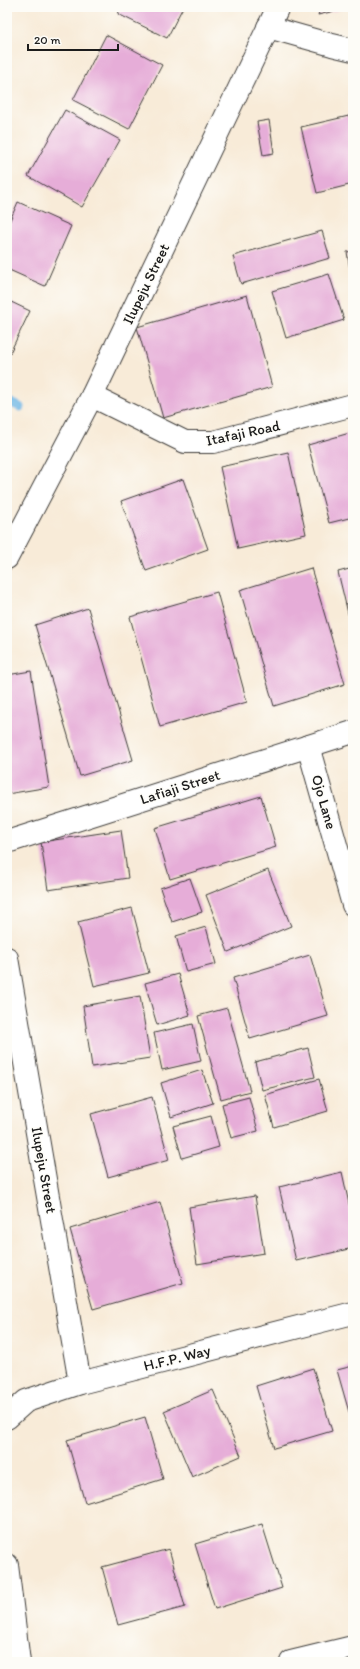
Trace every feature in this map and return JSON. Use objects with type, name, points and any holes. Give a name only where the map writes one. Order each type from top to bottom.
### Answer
[{"type":"street","name":"Ilupeju Street","points":[[7,558],[92,396],[278,7]]},
{"type":"street","points":[[268,27],[332,46],[353,50]]},
{"type":"street","name":"Itafaji Road","points":[[92,396],[185,442],[213,442],[353,405]]},
{"type":"street","name":"Lafiaji Street","points":[[7,842],[353,732]]},
{"type":"street","name":"Ojo Lane","points":[[308,746],[353,905]]},
{"type":"street","name":"Ilupeju Street","points":[[7,958],[80,1383]]},
{"type":"street","name":"H.F.P. Way","points":[[8,1417],[26,1401],[80,1383],[353,1313]]},
{"type":"street","points":[[7,1566],[19,1662]]},
{"type":"street","points":[[291,1662],[348,1653]]},
{"type":"building","points":[[121,7],[183,7],[167,38],[118,14]]},
{"type":"building","points":[[321,7],[347,7],[347,8],[318,15]]},
{"type":"building","points":[[106,35],[162,65],[129,129],[73,100]]},
{"type":"building","points":[[65,110],[120,140],[82,207],[28,176]]},
{"type":"building","points":[[353,115],[353,184],[317,193],[301,127]]},
{"type":"building","points":[[269,120],[274,153],[263,155],[257,122]]},
{"type":"building","points":[[18,202],[71,226],[45,286],[7,269],[7,227]]},
{"type":"building","points":[[322,231],[330,258],[241,284],[233,256]]},
{"type":"building","points":[[353,251],[353,282],[352,282],[347,252]]},
{"type":"building","points":[[329,274],[344,320],[286,338],[272,291]]},
{"type":"building","points":[[247,295],[272,387],[163,418],[137,327]]},
{"type":"building","points":[[7,300],[30,311],[7,359]]},
{"type":"building","points":[[353,432],[353,517],[329,523],[308,445]]},
{"type":"building","points":[[288,452],[306,534],[238,549],[220,467]]},
{"type":"building","points":[[183,479],[208,549],[146,571],[121,501]]},
{"type":"building","points":[[311,568],[345,684],[274,706],[240,590]]},
{"type":"building","points":[[353,568],[353,630],[352,630],[338,572]]},
{"type":"building","points":[[217,592],[247,702],[160,727],[130,617]]},
{"type":"building","points":[[88,608],[133,760],[80,776],[35,625]]},
{"type":"building","points":[[31,671],[49,787],[7,794],[7,675]]},
{"type":"building","points":[[261,796],[276,847],[170,879],[155,828]]},
{"type":"building","points":[[121,830],[128,878],[48,890],[41,842]]},
{"type":"building","points":[[268,870],[291,926],[228,952],[206,895]]},
{"type":"building","points":[[190,878],[202,912],[172,922],[160,888]]},
{"type":"building","points":[[132,908],[149,973],[94,986],[78,922]]},
{"type":"building","points":[[206,927],[216,964],[186,972],[176,936]]},
{"type":"building","points":[[310,955],[328,1016],[250,1039],[233,978]]},
{"type":"building","points":[[178,974],[190,1015],[157,1025],[145,983]]},
{"type":"building","points":[[140,996],[150,1058],[92,1067],[83,1006]]},
{"type":"building","points":[[227,1008],[250,1091],[221,1099],[198,1016]]},
{"type":"building","points":[[193,1024],[201,1061],[162,1070],[154,1033]]},
{"type":"building","points":[[308,1048],[315,1077],[262,1090],[255,1062]]},
{"type":"building","points":[[202,1070],[213,1103],[171,1117],[161,1083]]},
{"type":"building","points":[[319,1079],[328,1111],[274,1127],[265,1095]]},
{"type":"building","points":[[152,1097],[169,1160],[108,1177],[91,1114]]},
{"type":"building","points":[[249,1097],[258,1131],[231,1138],[222,1104]]},
{"type":"building","points":[[211,1116],[219,1147],[182,1158],[173,1126]]},
{"type":"building","points":[[342,1172],[353,1222],[353,1248],[296,1261],[279,1187]]},
{"type":"building","points":[[255,1196],[264,1253],[197,1264],[189,1207]]},
{"type":"building","points":[[160,1202],[183,1283],[93,1309],[70,1229]]},
{"type":"building","points":[[353,1366],[353,1418],[351,1419],[337,1370]]},
{"type":"building","points":[[313,1368],[332,1431],[274,1448],[256,1386]]},
{"type":"building","points":[[213,1390],[241,1456],[192,1477],[164,1411]]},
{"type":"building","points":[[145,1417],[163,1479],[85,1503],[67,1440]]},
{"type":"building","points":[[262,1524],[282,1588],[215,1609],[195,1544]]},
{"type":"building","points":[[169,1549],[185,1607],[118,1625],[102,1567]]},
{"type":"waterway","points":[[7,401],[20,407]]}]
